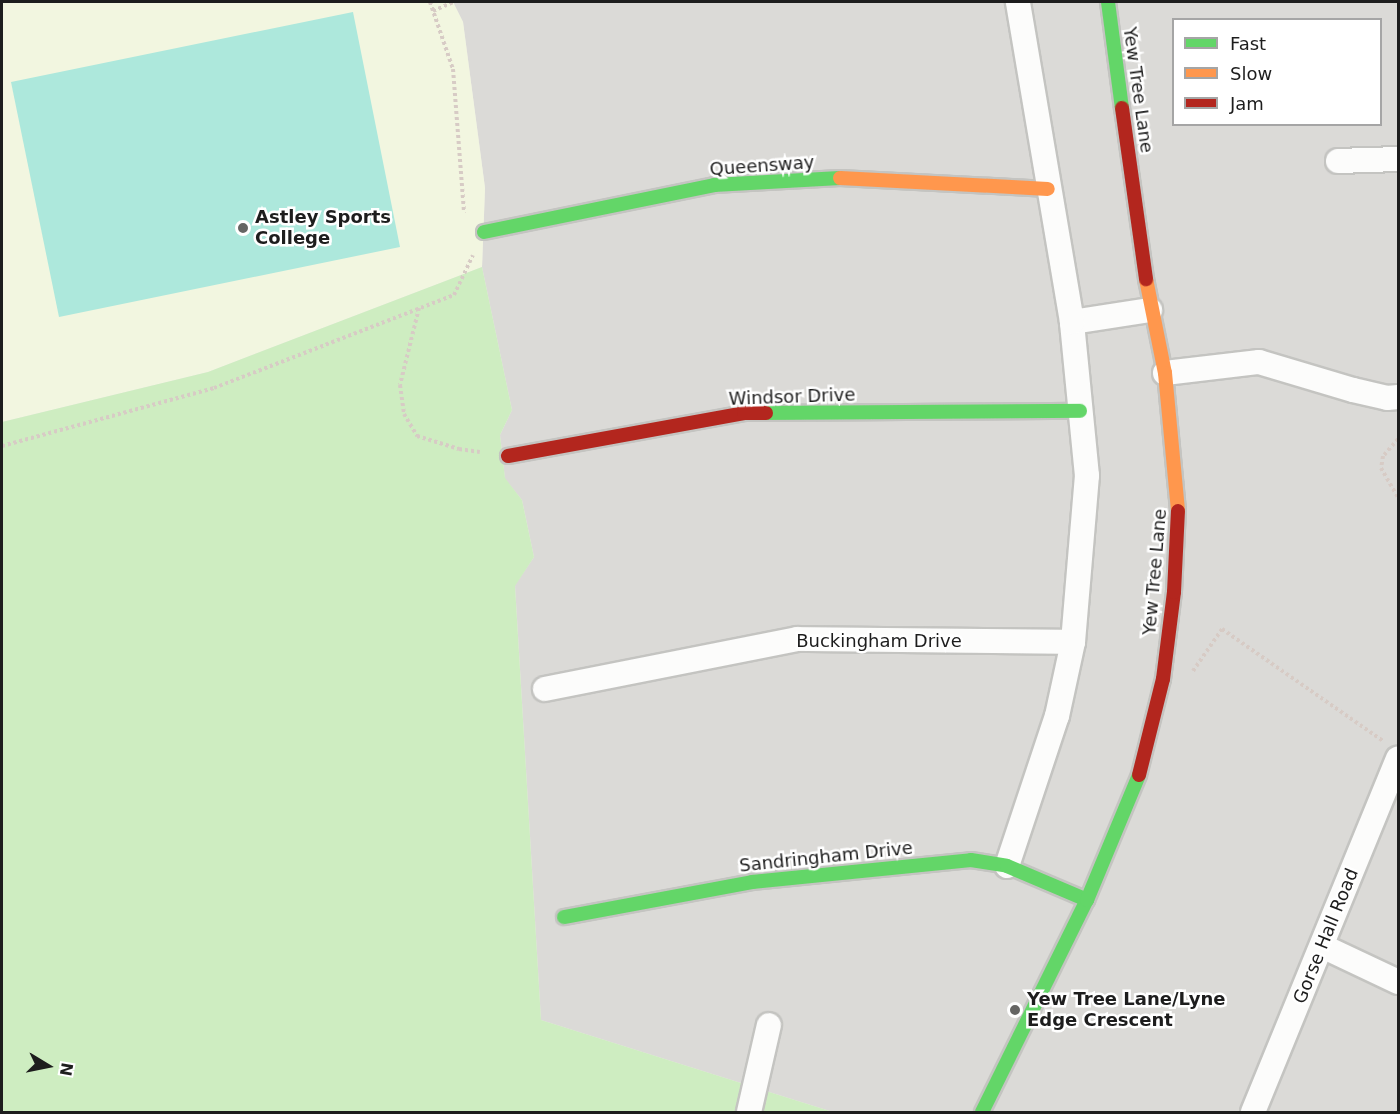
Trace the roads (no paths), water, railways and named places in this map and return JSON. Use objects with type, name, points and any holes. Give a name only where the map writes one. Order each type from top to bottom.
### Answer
[{"type":"street","points":[[1007,866],[1057,716],[1073,642],[1087,476],[1071,322],[1017,2]]},
{"type":"street","name":"Yew Tree Lane","points":[[982,1113],[1087,900],[1137,785],[1163,679],[1174,592],[1179,501],[1165,373],[1150,310],[1108,2]]},
{"type":"street","points":[[1338,161],[1398,159]]},
{"type":"street","name":"Queensway","points":[[484,232],[714,186],[839,178],[1048,189]]},
{"type":"street","points":[[1071,322],[1150,310]]},
{"type":"street","points":[[1165,373],[1259,362],[1353,390],[1387,398],[1398,397]]},
{"type":"street","name":"Windsor Drive","points":[[508,456],[744,413],[1080,411]]},
{"type":"street","name":"Buckingham Drive","points":[[545,689],[797,639],[1073,642]]},
{"type":"street","name":"Gorse Hall Road","points":[[1253,1113],[1322,946],[1394,752]]},
{"type":"street","name":"Sandringham Drive","points":[[564,917],[752,882],[971,860],[1007,866],[1087,900]]},
{"type":"street","points":[[1322,946],[1398,982]]},
{"type":"street","points":[[749,1113],[769,1025]]},
{"type":"place","name":"Astley Sports College","points":[[243,228]]},
{"type":"place","name":"Yew Tree Lane/Lyne Edge Crescent","points":[[1015,1010]]}]
